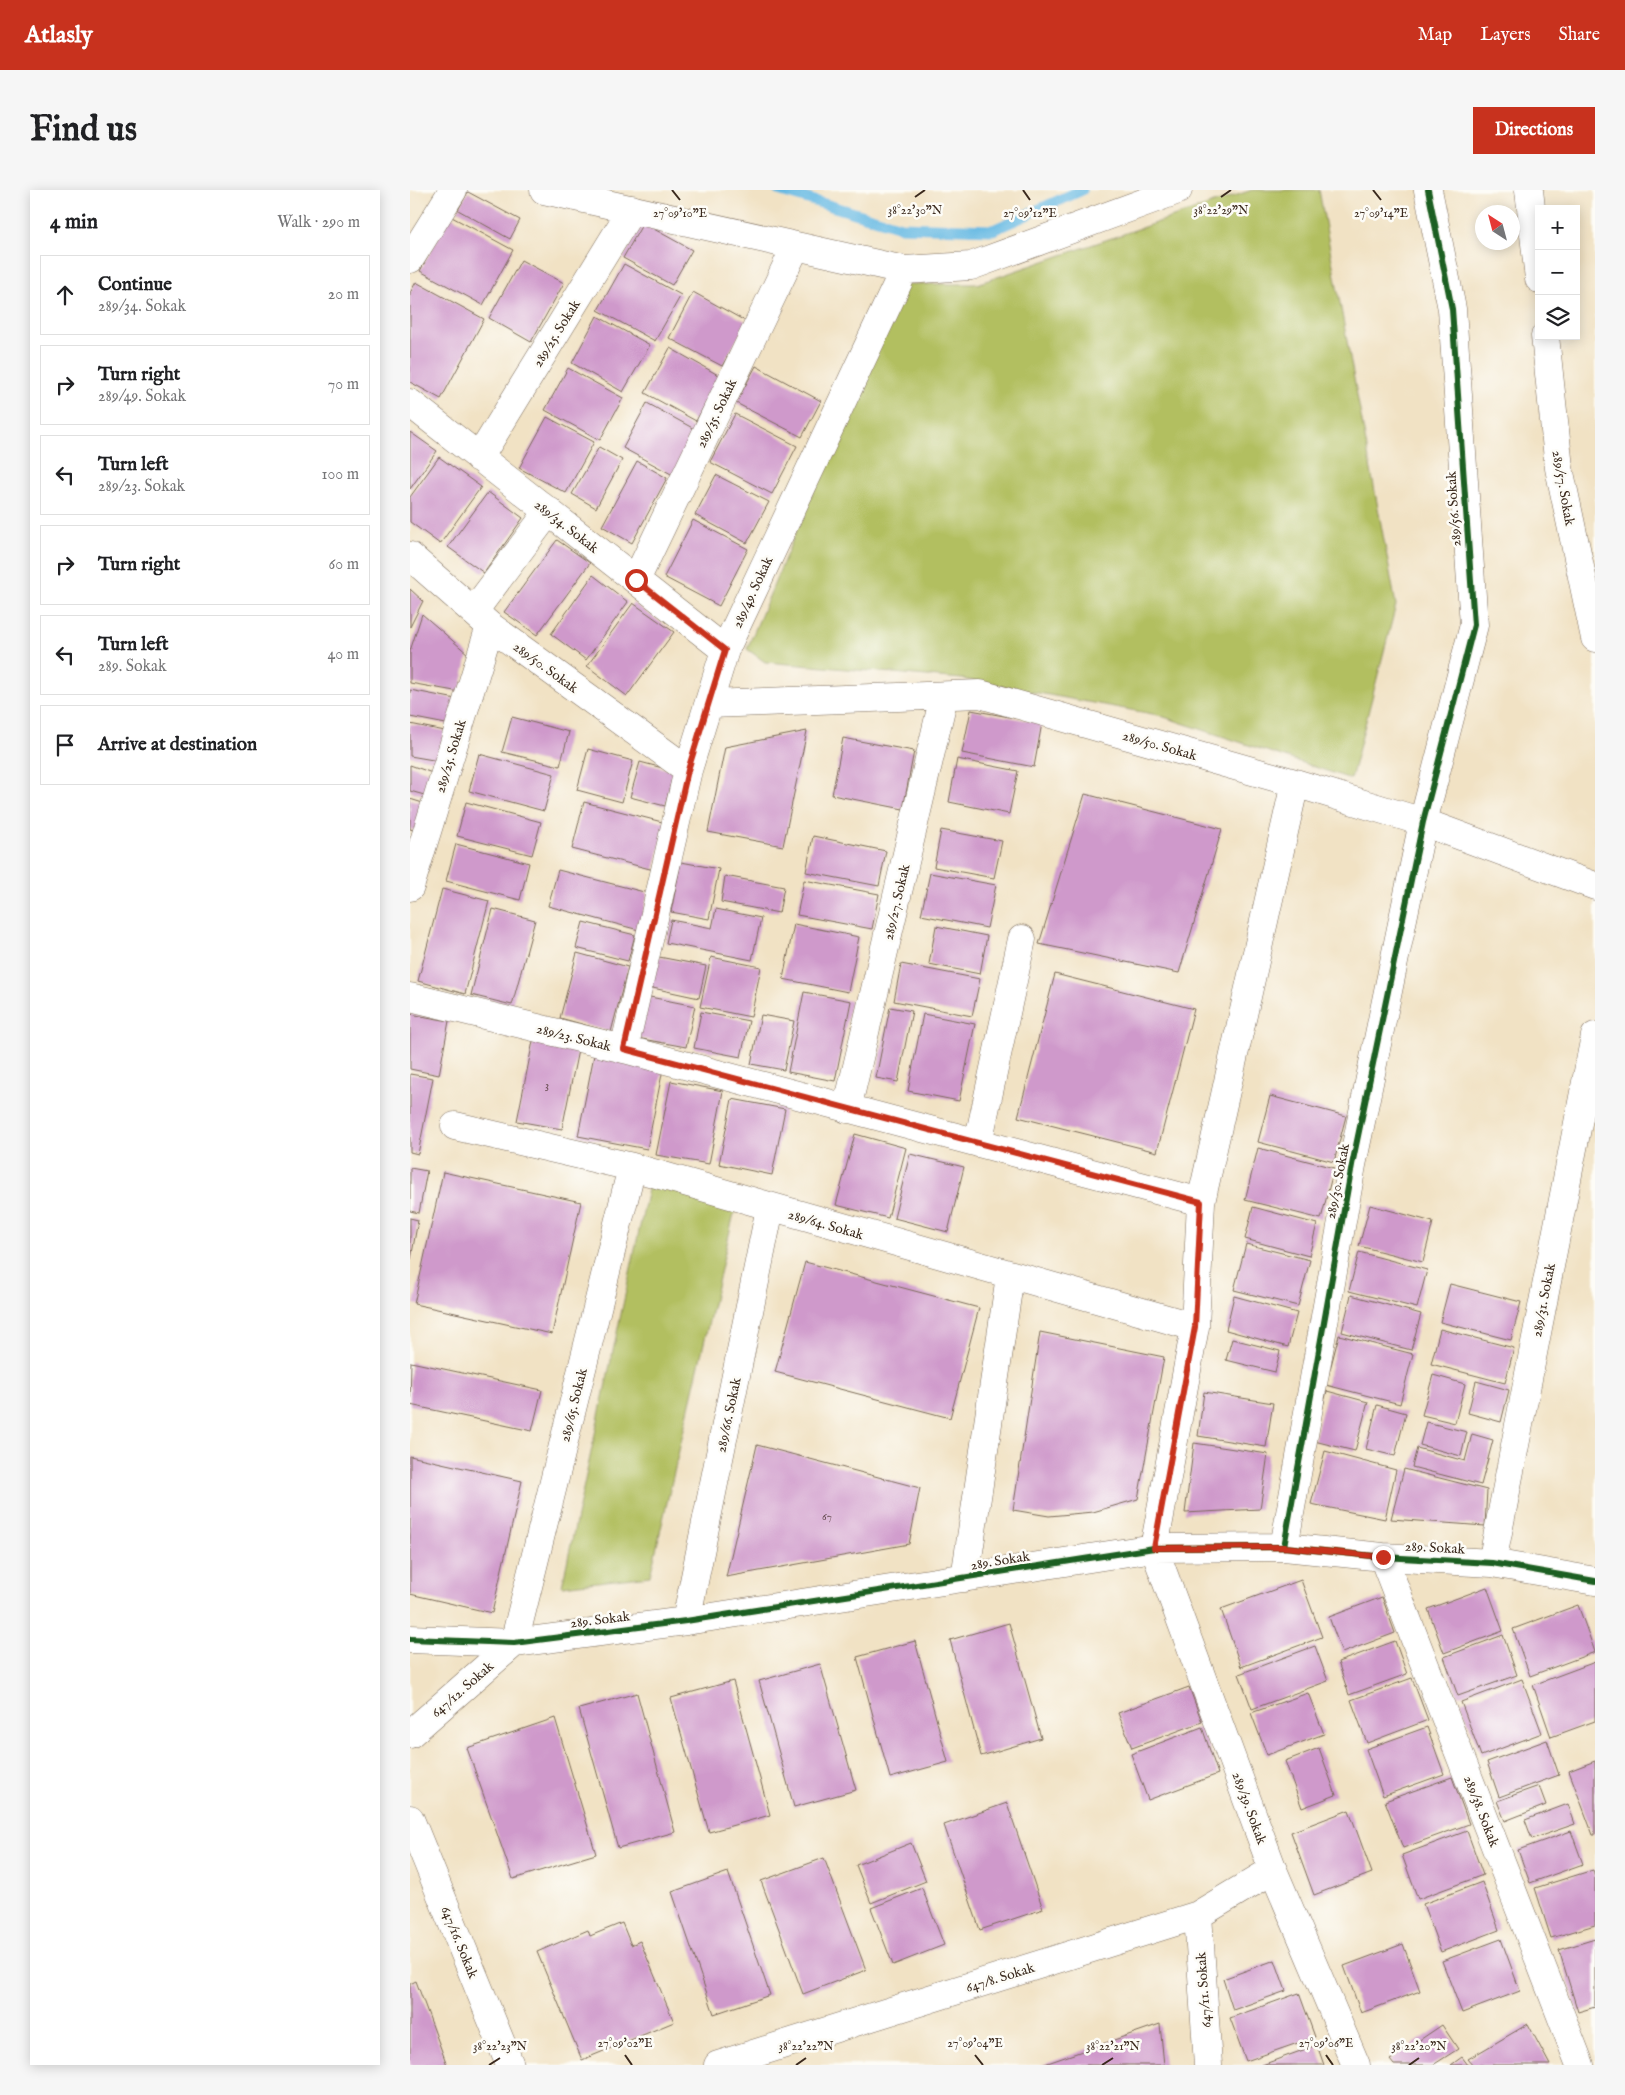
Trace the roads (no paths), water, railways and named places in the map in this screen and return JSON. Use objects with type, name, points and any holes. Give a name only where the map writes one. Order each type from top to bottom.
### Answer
[{"type":"street","points":[[410,259],[453,190]]},
{"type":"street","points":[[544,190],[904,270],[971,266],[1178,190]]},
{"type":"street","name":"289/56. Sokak","points":[[1423,822],[1474,625],[1452,310],[1428,190]]},
{"type":"street","points":[[1529,190],[1536,250]]},
{"type":"street","name":"289/25. Sokak","points":[[479,458],[632,209]]},
{"type":"street","name":"289/35. Sokak","points":[[636,580],[796,246]]},
{"type":"street","name":"289/49. Sokak","points":[[624,1049],[688,770],[710,704],[725,650],[904,270]]},
{"type":"street","name":"289/57. Sokak","points":[[1545,340],[1559,468],[1595,638]]},
{"type":"street","name":"289/34. Sokak","points":[[410,403],[725,650]]},
{"type":"street","name":"289/25. Sokak","points":[[410,887],[482,618],[549,511]]},
{"type":"street","name":"289/50. Sokak","points":[[410,556],[482,618],[688,770]]},
{"type":"street","name":"289/50. Sokak","points":[[710,704],[980,694],[1295,783],[1423,822],[1595,886]]},
{"type":"street","name":"289/27. Sokak","points":[[848,1109],[944,696]]},
{"type":"street","points":[[1154,1548],[1195,1327],[1201,1202],[1295,783]]},
{"type":"street","name":"289/30. Sokak","points":[[1284,1547],[1352,1165],[1423,822]]},
{"type":"street","points":[[978,1143],[1022,939]]},
{"type":"street","name":"289/23. Sokak","points":[[410,997],[624,1049],[1201,1202]]},
{"type":"street","name":"289/31. Sokak","points":[[1492,1563],[1595,1036]]},
{"type":"street","name":"289/64. Sokak","points":[[455,1126],[632,1167],[770,1208],[1195,1327]]},
{"type":"street","name":"289/65. Sokak","points":[[514,1643],[632,1167]]},
{"type":"street","name":"289/66. Sokak","points":[[686,1621],[770,1208]]},
{"type":"street","points":[[965,1578],[1010,1276]]},
{"type":"street","name":"289. Sokak","points":[[410,1639],[514,1643],[686,1621],[1154,1548],[1284,1547],[1383,1557],[1492,1563],[1594,1585]]},
{"type":"street","name":"289/39. Sokak","points":[[1154,1548],[1273,1870],[1356,2065]]},
{"type":"street","name":"289/38. Sokak","points":[[1383,1557],[1580,2065]]},
{"type":"street","name":"647/12. Sokak","points":[[410,1734],[514,1643]]},
{"type":"street","name":"647/16. Sokak","points":[[410,1819],[510,2065]]},
{"type":"street","name":"647/8. Sokak","points":[[718,2065],[1198,1915],[1273,1870]]},
{"type":"street","name":"647/11. Sokak","points":[[1198,1915],[1208,2065]]},
{"type":"waterway","points":[[778,190],[901,227],[993,230],[1082,190]]}]
